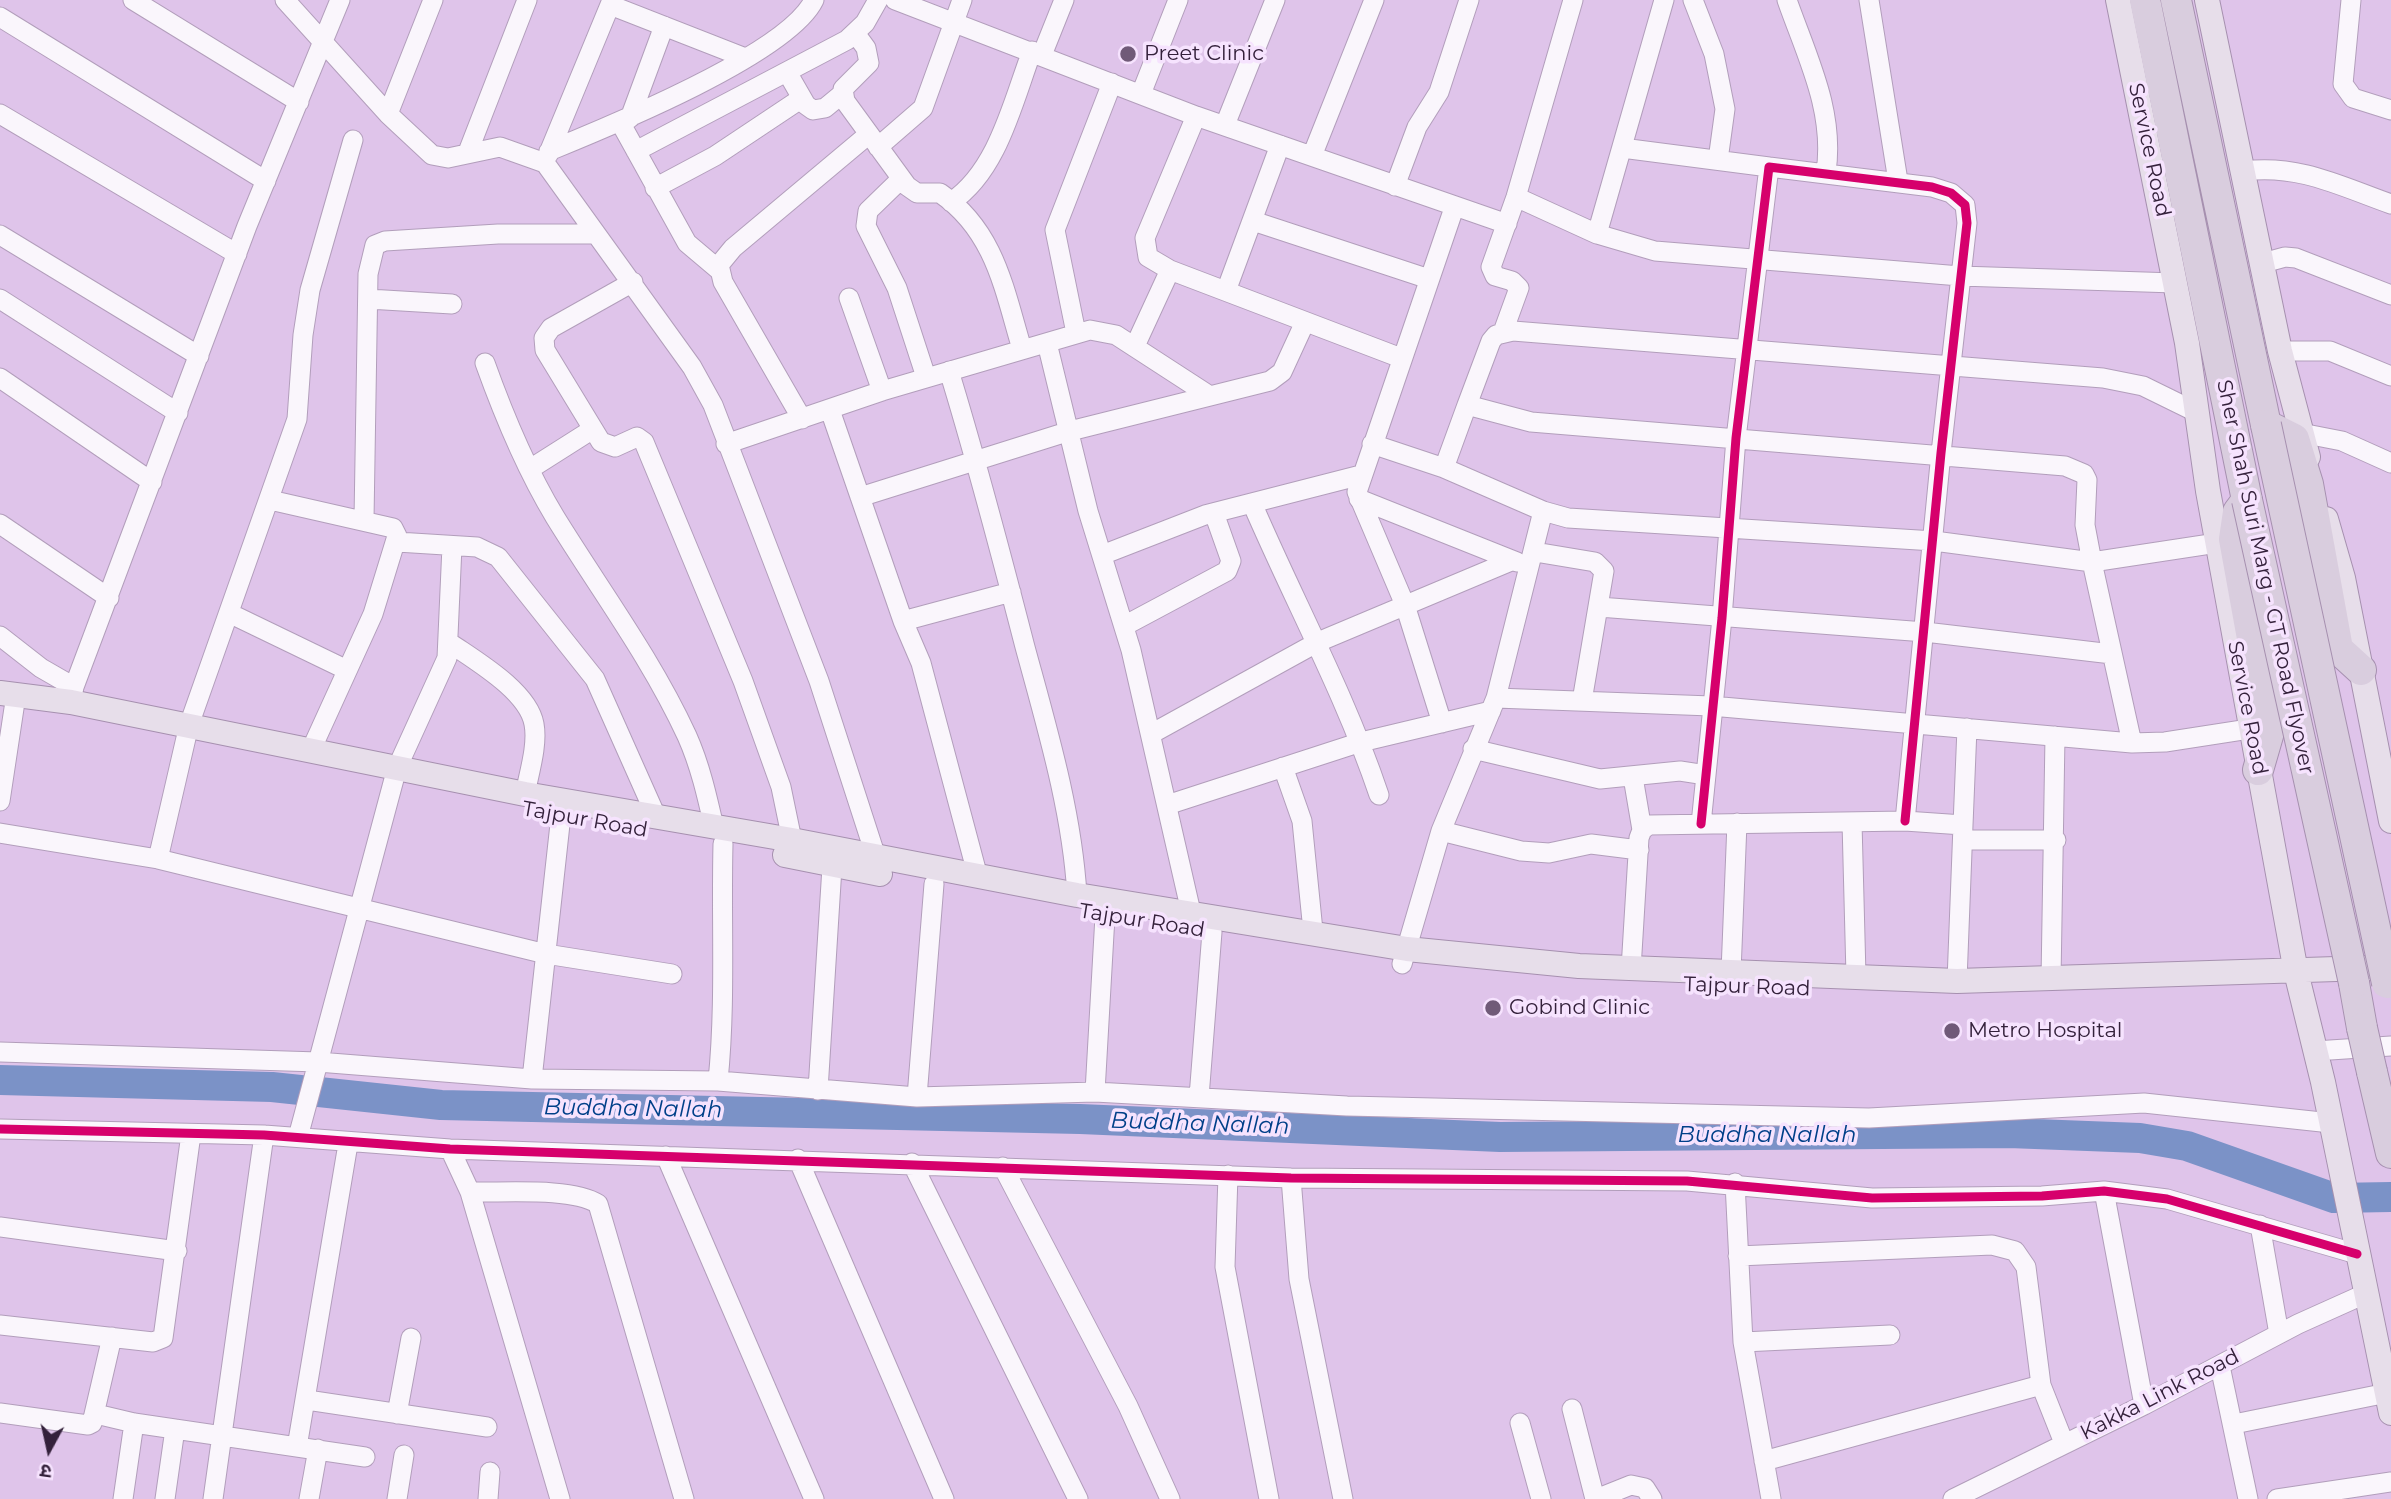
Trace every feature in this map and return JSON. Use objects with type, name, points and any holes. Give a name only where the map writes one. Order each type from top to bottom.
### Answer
[{"type":"highway","name":"Sher Shah Suri Marg - GT Road Flyover","points":[[2145,0],[2247,500],[2391,1153]]},
{"type":"highway","name":"Sher Shah Suri Marg - GT Road Flyover","points":[[2176,0],[2391,1002]]},
{"type":"highway","points":[[2266,425],[2294,439],[2308,484],[2338,649],[2361,670]]},
{"type":"highway","points":[[2247,500],[2238,512],[2234,539],[2269,732],[2258,769]]},
{"type":"main road","name":"Service Road","points":[[2118,0],[2175,283],[2249,729],[2298,980],[2331,1123],[2389,1403]]},
{"type":"main road","points":[[2207,0],[2280,351],[2343,578],[2391,821]]},
{"type":"main road","name":"Tajpur Road","points":[[7,702],[73,695],[187,733],[395,776],[561,816],[719,836],[792,840],[1077,895],[1313,931],[1404,956],[1957,981],[2298,980]]},
{"type":"main road","name":"Tajpur Road","points":[[7,702],[311,751],[395,776],[656,816],[832,867],[1105,916],[1578,982],[1956,997],[2298,980]]},
{"type":"main road","points":[[2298,980],[2391,966]]},
{"type":"street","points":[[132,0],[299,102]]},
{"type":"street","points":[[285,0],[388,114],[432,155],[448,158],[500,147],[547,157],[696,85],[799,22],[814,0]]},
{"type":"street","points":[[0,636],[73,695],[237,254],[340,0]]},
{"type":"street","points":[[388,114],[433,0]]},
{"type":"street","points":[[468,152],[527,0]]},
{"type":"street","points":[[636,151],[855,33],[878,0]]},
{"type":"street","points":[[895,0],[1196,116],[1454,208],[1507,224]]},
{"type":"street","points":[[719,270],[723,258],[733,248],[873,140],[923,108],[962,0]]},
{"type":"street","points":[[951,202],[965,191],[987,162],[1064,0]]},
{"type":"street","points":[[1141,94],[1178,0]]},
{"type":"street","points":[[1225,125],[1275,0]]},
{"type":"street","points":[[1312,156],[1374,0]]},
{"type":"street","points":[[1395,186],[1417,127],[1439,92],[1469,0]]},
{"type":"street","points":[[1444,468],[1490,341],[1503,332],[1519,292],[1517,285],[1495,276],[1492,271],[1573,0]]},
{"type":"street","points":[[1597,234],[1664,0]]},
{"type":"street","points":[[1693,0],[1714,54],[1725,109],[1718,160]]},
{"type":"street","points":[[1787,0],[1828,121],[1830,145],[1826,172]]},
{"type":"street","points":[[1869,0],[1898,181]]},
{"type":"street","points":[[2351,0],[2343,84],[2353,98],[2391,110]]},
{"type":"street","points":[[547,157],[611,3],[743,57]]},
{"type":"street","points":[[0,17],[266,181]]},
{"type":"street","points":[[664,26],[625,120],[636,151],[687,243],[719,270],[802,419]]},
{"type":"street","points":[[787,72],[809,108],[819,110],[842,94],[847,84],[869,63],[868,53],[855,33]]},
{"type":"street","points":[[1076,333],[1055,230],[1112,83]]},
{"type":"street","points":[[842,94],[901,179],[913,191],[935,191],[951,202],[989,246],[1022,349]]},
{"type":"street","points":[[655,188],[715,156],[802,98]]},
{"type":"street","points":[[0,114],[237,254]]},
{"type":"street","points":[[1196,116],[1146,238],[1148,257],[1170,270],[1401,358]]},
{"type":"street","points":[[158,859],[187,733],[299,410],[303,335],[316,263],[353,139]]},
{"type":"street","points":[[1226,291],[1280,145]]},
{"type":"street","points":[[1622,148],[1898,181],[1951,193],[1965,205],[1967,223],[1941,453],[1917,723],[1905,821]]},
{"type":"street","points":[[547,157],[594,234],[633,282],[705,388],[819,681],[876,857]]},
{"type":"street","points":[[1701,824],[1722,618],[1736,438],[1769,167]]},
{"type":"street","points":[[2244,171],[2272,167],[2294,170],[2391,204]]},
{"type":"street","points":[[901,179],[868,211],[866,226],[897,288],[926,377]]},
{"type":"street","points":[[1516,197],[1597,234],[1655,251],[1961,276],[2175,283]]},
{"type":"street","points":[[1442,723],[1405,605],[1359,499],[1361,475],[1454,208]]},
{"type":"street","points":[[1252,221],[1429,279]]},
{"type":"street","points":[[364,520],[368,299],[371,255],[375,245],[385,241],[498,234],[594,234]]},
{"type":"street","points":[[0,236],[199,356]]},
{"type":"street","points":[[2263,262],[2285,257],[2296,258],[2391,295]]},
{"type":"street","points":[[1135,346],[1170,270]]},
{"type":"street","points":[[633,282],[546,332],[545,350],[601,442],[610,447],[637,437],[644,442],[715,620],[744,681],[781,787],[792,840]]},
{"type":"street","points":[[849,298],[882,390]]},
{"type":"street","points":[[0,299],[178,413]]},
{"type":"street","points":[[368,299],[452,304]]},
{"type":"street","points":[[860,497],[1070,431],[1270,380],[1282,372],[1305,322]]},
{"type":"street","points":[[726,444],[882,390],[1076,333],[1103,330],[1135,346],[1210,396]]},
{"type":"street","points":[[1503,332],[1951,364],[2126,382],[2143,386],[2198,413]]},
{"type":"street","points":[[1047,342],[1088,511],[1124,626],[1191,912]]},
{"type":"street","points":[[2280,351],[2330,351],[2391,376]]},
{"type":"street","points":[[485,363],[504,415],[555,518],[605,592],[669,700],[701,771],[719,836],[723,998],[718,1081]]},
{"type":"street","points":[[949,371],[977,461],[1043,709],[1067,818],[1077,895]]},
{"type":"street","points":[[0,379],[152,482]]},
{"type":"street","points":[[1467,405],[1531,422],[1941,453],[2065,466],[2084,474],[2087,480],[2085,525],[2132,743]]},
{"type":"street","points":[[830,410],[903,621],[921,663],[978,877]]},
{"type":"street","points":[[530,469],[593,429]]},
{"type":"street","points":[[2301,433],[2342,441],[2391,463]]},
{"type":"street","points":[[1372,444],[1444,468],[1544,511],[1568,518],[1934,541],[2092,562],[2217,543]]},
{"type":"street","points":[[1102,555],[1168,527],[1361,475]]},
{"type":"street","points":[[1359,499],[1511,561]]},
{"type":"street","points":[[270,500],[395,529],[397,542],[373,614],[311,751]]},
{"type":"street","points":[[1252,503],[1318,642],[1361,742],[1379,795]]},
{"type":"street","points":[[1404,956],[1441,831],[1494,704],[1544,511]]},
{"type":"street","points":[[1124,626],[1227,571],[1231,561],[1214,513]]},
{"type":"street","points":[[0,524],[109,598]]},
{"type":"street","points":[[397,542],[484,548],[498,557],[595,679],[656,816]]},
{"type":"street","points":[[300,1131],[395,776],[444,669],[450,643],[452,546]]},
{"type":"street","points":[[1151,734],[1318,642],[1511,561],[1533,559],[1588,560],[1601,565],[1604,571],[1582,701]]},
{"type":"street","points":[[903,621],[1011,592]]},
{"type":"street","points":[[1599,607],[1925,632],[2112,654]]},
{"type":"street","points":[[229,613],[347,670]]},
{"type":"street","points":[[450,643],[510,687],[528,709],[535,735],[525,794]]},
{"type":"street","points":[[1167,805],[1361,742],[1442,723],[1494,704],[1582,701],[1712,706],[2132,743],[2165,742],[2249,729]]},
{"type":"street","points":[[0,801],[7,702]]},
{"type":"street","points":[[1957,981],[1967,727]]},
{"type":"street","points":[[2051,980],[2056,840],[2055,736]]},
{"type":"street","points":[[1473,749],[1543,764],[1589,778],[1680,771],[1706,775]]},
{"type":"street","points":[[1283,767],[1304,831],[1313,931]]},
{"type":"street","points":[[1631,968],[1640,840],[1633,776]]},
{"type":"street","points":[[532,1079],[561,816]]},
{"type":"street","points":[[1640,840],[1649,825],[1905,821],[1963,832],[2056,840]]},
{"type":"street","points":[[1852,822],[1856,976]]},
{"type":"street","points":[[1731,972],[1737,823]]},
{"type":"street","points":[[1441,831],[1521,851],[1549,853],[1591,844],[1640,840]]},
{"type":"street","points":[[0,833],[158,859],[547,954],[672,974]]},
{"type":"street","points":[[818,1090],[832,867]]},
{"type":"street","points":[[917,1097],[934,884]]},
{"type":"street","points":[[1096,1092],[1105,916]]},
{"type":"street","points":[[1199,1097],[1212,932]]},
{"type":"street","points":[[2315,1051],[2391,1046]]},
{"type":"street","points":[[0,1052],[532,1079],[718,1081],[917,1097],[1096,1092],[1347,1106],[1869,1118],[2144,1103],[2331,1123]]},
{"type":"street","points":[[0,1129],[264,1135],[300,1131],[348,1144],[450,1149],[1290,1178],[1610,1178],[1735,1183],[1872,1198],[2028,1196],[2104,1191],[2167,1199],[2260,1225],[2356,1246]]},
{"type":"street","points":[[0,1325],[153,1342],[163,1338],[191,1134]]},
{"type":"street","points":[[213,1499],[264,1135]]},
{"type":"street","points":[[297,1447],[348,1144]]},
{"type":"street","points":[[450,1149],[470,1192],[560,1499]]},
{"type":"street","points":[[666,1156],[814,1499]]},
{"type":"street","points":[[798,1160],[944,1499]]},
{"type":"street","points":[[912,1163],[1079,1499]]},
{"type":"street","points":[[1003,1167],[1128,1406],[1170,1499]]},
{"type":"street","points":[[1228,1175],[1225,1267],[1269,1499]]},
{"type":"street","points":[[1290,1178],[1299,1279],[1343,1499]]},
{"type":"street","points":[[1735,1183],[1744,1342],[1771,1499]]},
{"type":"street","points":[[2104,1191],[2144,1405]]},
{"type":"street","points":[[470,1192],[563,1195],[588,1199],[598,1204],[684,1499]]},
{"type":"street","points":[[2260,1225],[2279,1334]]},
{"type":"street","points":[[0,1227],[177,1251]]},
{"type":"street","points":[[1738,1256],[2002,1245],[2022,1258],[2026,1267],[2040,1385],[2064,1443]]},
{"type":"street","name":"Kakka Link Road","points":[[1959,1498],[2279,1334],[2367,1293]]},
{"type":"street","points":[[1744,1342],[1890,1335]]},
{"type":"street","points":[[0,1413],[88,1425],[96,1414],[112,1338]]},
{"type":"street","points":[[397,1414],[411,1338]]},
{"type":"street","points":[[2220,1366],[2248,1499]]},
{"type":"street","points":[[1764,1461],[2040,1385]]},
{"type":"street","points":[[307,1399],[487,1427]]},
{"type":"street","points":[[2234,1424],[2389,1403]]},
{"type":"street","points":[[1572,1409],[1596,1499],[1631,1485],[1645,1488],[1652,1499]]},
{"type":"street","points":[[96,1414],[134,1423],[365,1457]]},
{"type":"street","points":[[123,1499],[134,1423]]},
{"type":"street","points":[[1520,1423],[1541,1499]]},
{"type":"street","points":[[165,1499],[175,1429]]},
{"type":"street","points":[[309,1499],[318,1449]]},
{"type":"street","points":[[397,1499],[404,1455]]},
{"type":"street","points":[[488,1499],[490,1472]]},
{"type":"street","points":[[2277,1499],[2391,1482]]},
{"type":"waterway","name":"Buddha Nallah","points":[[0,1080],[272,1087],[441,1105],[1080,1119],[1500,1137],[2009,1133],[2140,1138],[2187,1146],[2334,1198],[2391,1197]]},
{"type":"cycle path","points":[[1701,824],[1722,618],[1736,438],[1769,167],[1932,187],[1951,193],[1965,205],[1967,223],[1941,453],[1905,821]]},
{"type":"cycle path","points":[[0,1129],[264,1135],[450,1149],[1291,1178],[1687,1181],[1872,1198],[2042,1196],[2104,1191],[2167,1199],[2357,1254]]},
{"type":"place","name":"Preet Clinic","points":[[1128,54]]},
{"type":"place","name":"Gobind Clinic","points":[[1493,1008]]},
{"type":"place","name":"Metro Hospital","points":[[1952,1031]]}]
